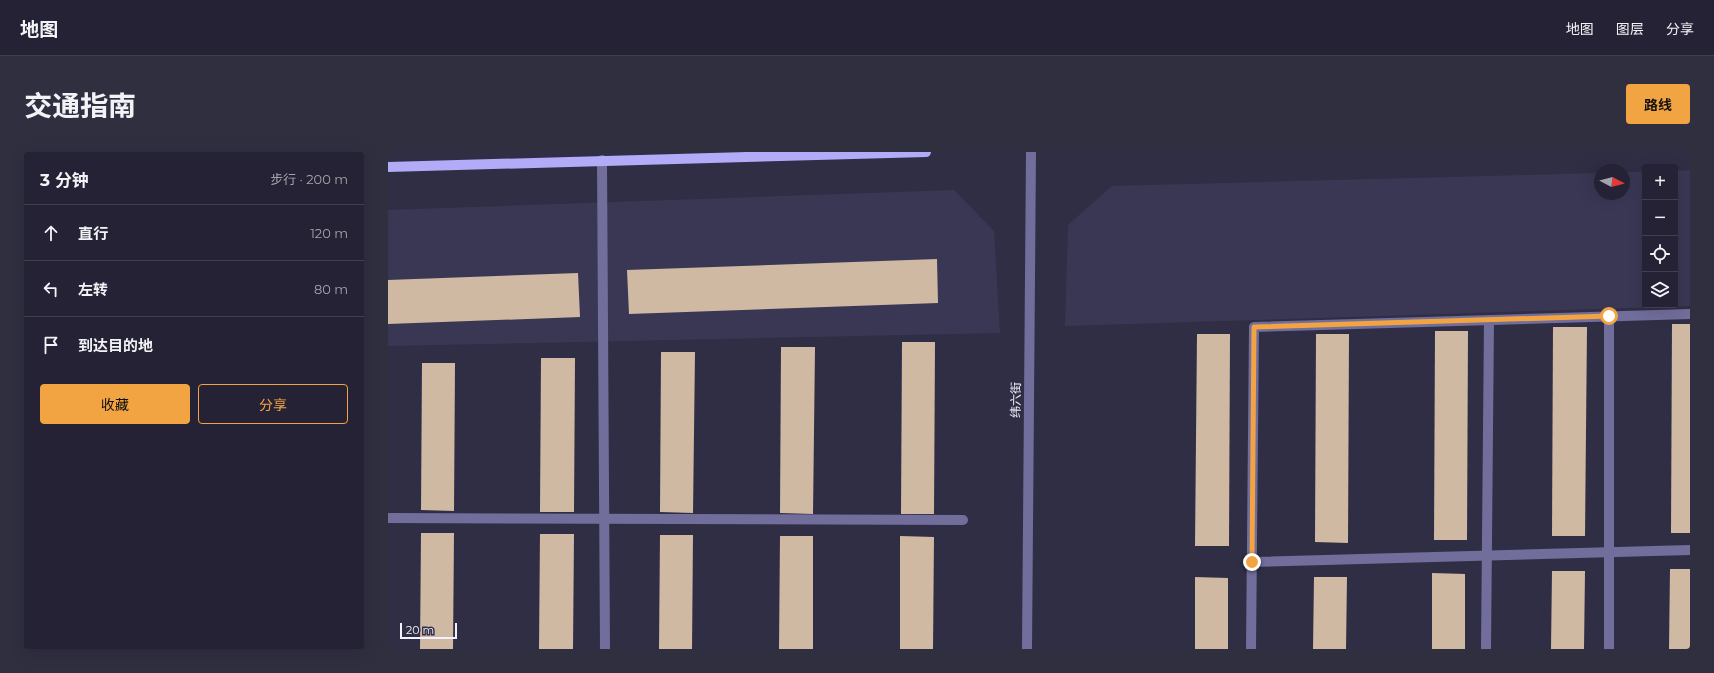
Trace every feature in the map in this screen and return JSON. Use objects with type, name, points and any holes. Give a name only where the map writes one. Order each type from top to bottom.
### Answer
[{"type":"main road","points":[[388,167],[926,152]]},
{"type":"street","name":"纬六街","points":[[1026,649],[1031,152]]},
{"type":"street","points":[[602,160],[605,649]]},
{"type":"street","points":[[1251,649],[1254,327],[1690,314]]},
{"type":"street","points":[[1609,316],[1609,649]]},
{"type":"street","points":[[1486,649],[1490,320]]},
{"type":"street","points":[[388,518],[963,520]]},
{"type":"street","points":[[1252,562],[1690,550]]},
{"type":"shaded area","points":[[1690,170],[1690,306],[1678,306],[1678,171]]},
{"type":"shaded area","points":[[1630,172],[1642,172],[1642,308],[1065,326],[1068,225],[1112,186],[1594,173],[1594,200],[1630,200]]},
{"type":"shaded area","points":[[954,190],[994,231],[1000,333],[388,346],[388,210]]},
{"type":"building","points":[[937,259],[938,303],[629,314],[627,270]]},
{"type":"building","points":[[578,273],[580,317],[388,324],[388,280]]},
{"type":"building","points":[[1672,324],[1690,324],[1690,533],[1671,533]]},
{"type":"building","points":[[1553,327],[1587,327],[1585,536],[1552,536]]},
{"type":"building","points":[[1435,331],[1468,331],[1467,540],[1434,540]]},
{"type":"building","points":[[1197,334],[1230,334],[1229,546],[1195,546]]},
{"type":"building","points":[[1316,334],[1349,334],[1348,543],[1315,542]]},
{"type":"building","points":[[902,342],[935,342],[934,514],[901,514]]},
{"type":"building","points":[[781,347],[815,347],[813,514],[780,513]]},
{"type":"building","points":[[661,352],[695,352],[693,513],[660,512]]},
{"type":"building","points":[[541,358],[575,358],[574,512],[540,512]]},
{"type":"building","points":[[422,363],[455,363],[454,511],[421,510]]},
{"type":"building","points":[[421,533],[454,533],[453,649],[420,649]]},
{"type":"building","points":[[540,534],[574,534],[573,649],[539,649]]},
{"type":"building","points":[[660,535],[693,535],[692,649],[659,649]]},
{"type":"building","points":[[780,536],[813,536],[813,649],[779,649]]},
{"type":"building","points":[[900,536],[934,537],[933,649],[900,649]]},
{"type":"building","points":[[1670,569],[1690,569],[1690,649],[1669,649]]},
{"type":"building","points":[[1552,571],[1585,571],[1584,649],[1551,649]]},
{"type":"building","points":[[1432,573],[1465,574],[1465,649],[1432,649]]},
{"type":"building","points":[[1195,577],[1228,578],[1228,649],[1195,649]]},
{"type":"building","points":[[1314,577],[1347,577],[1346,649],[1313,649]]},
{"type":"route","points":[[1252,562],[1254,327],[1609,316]]}]
